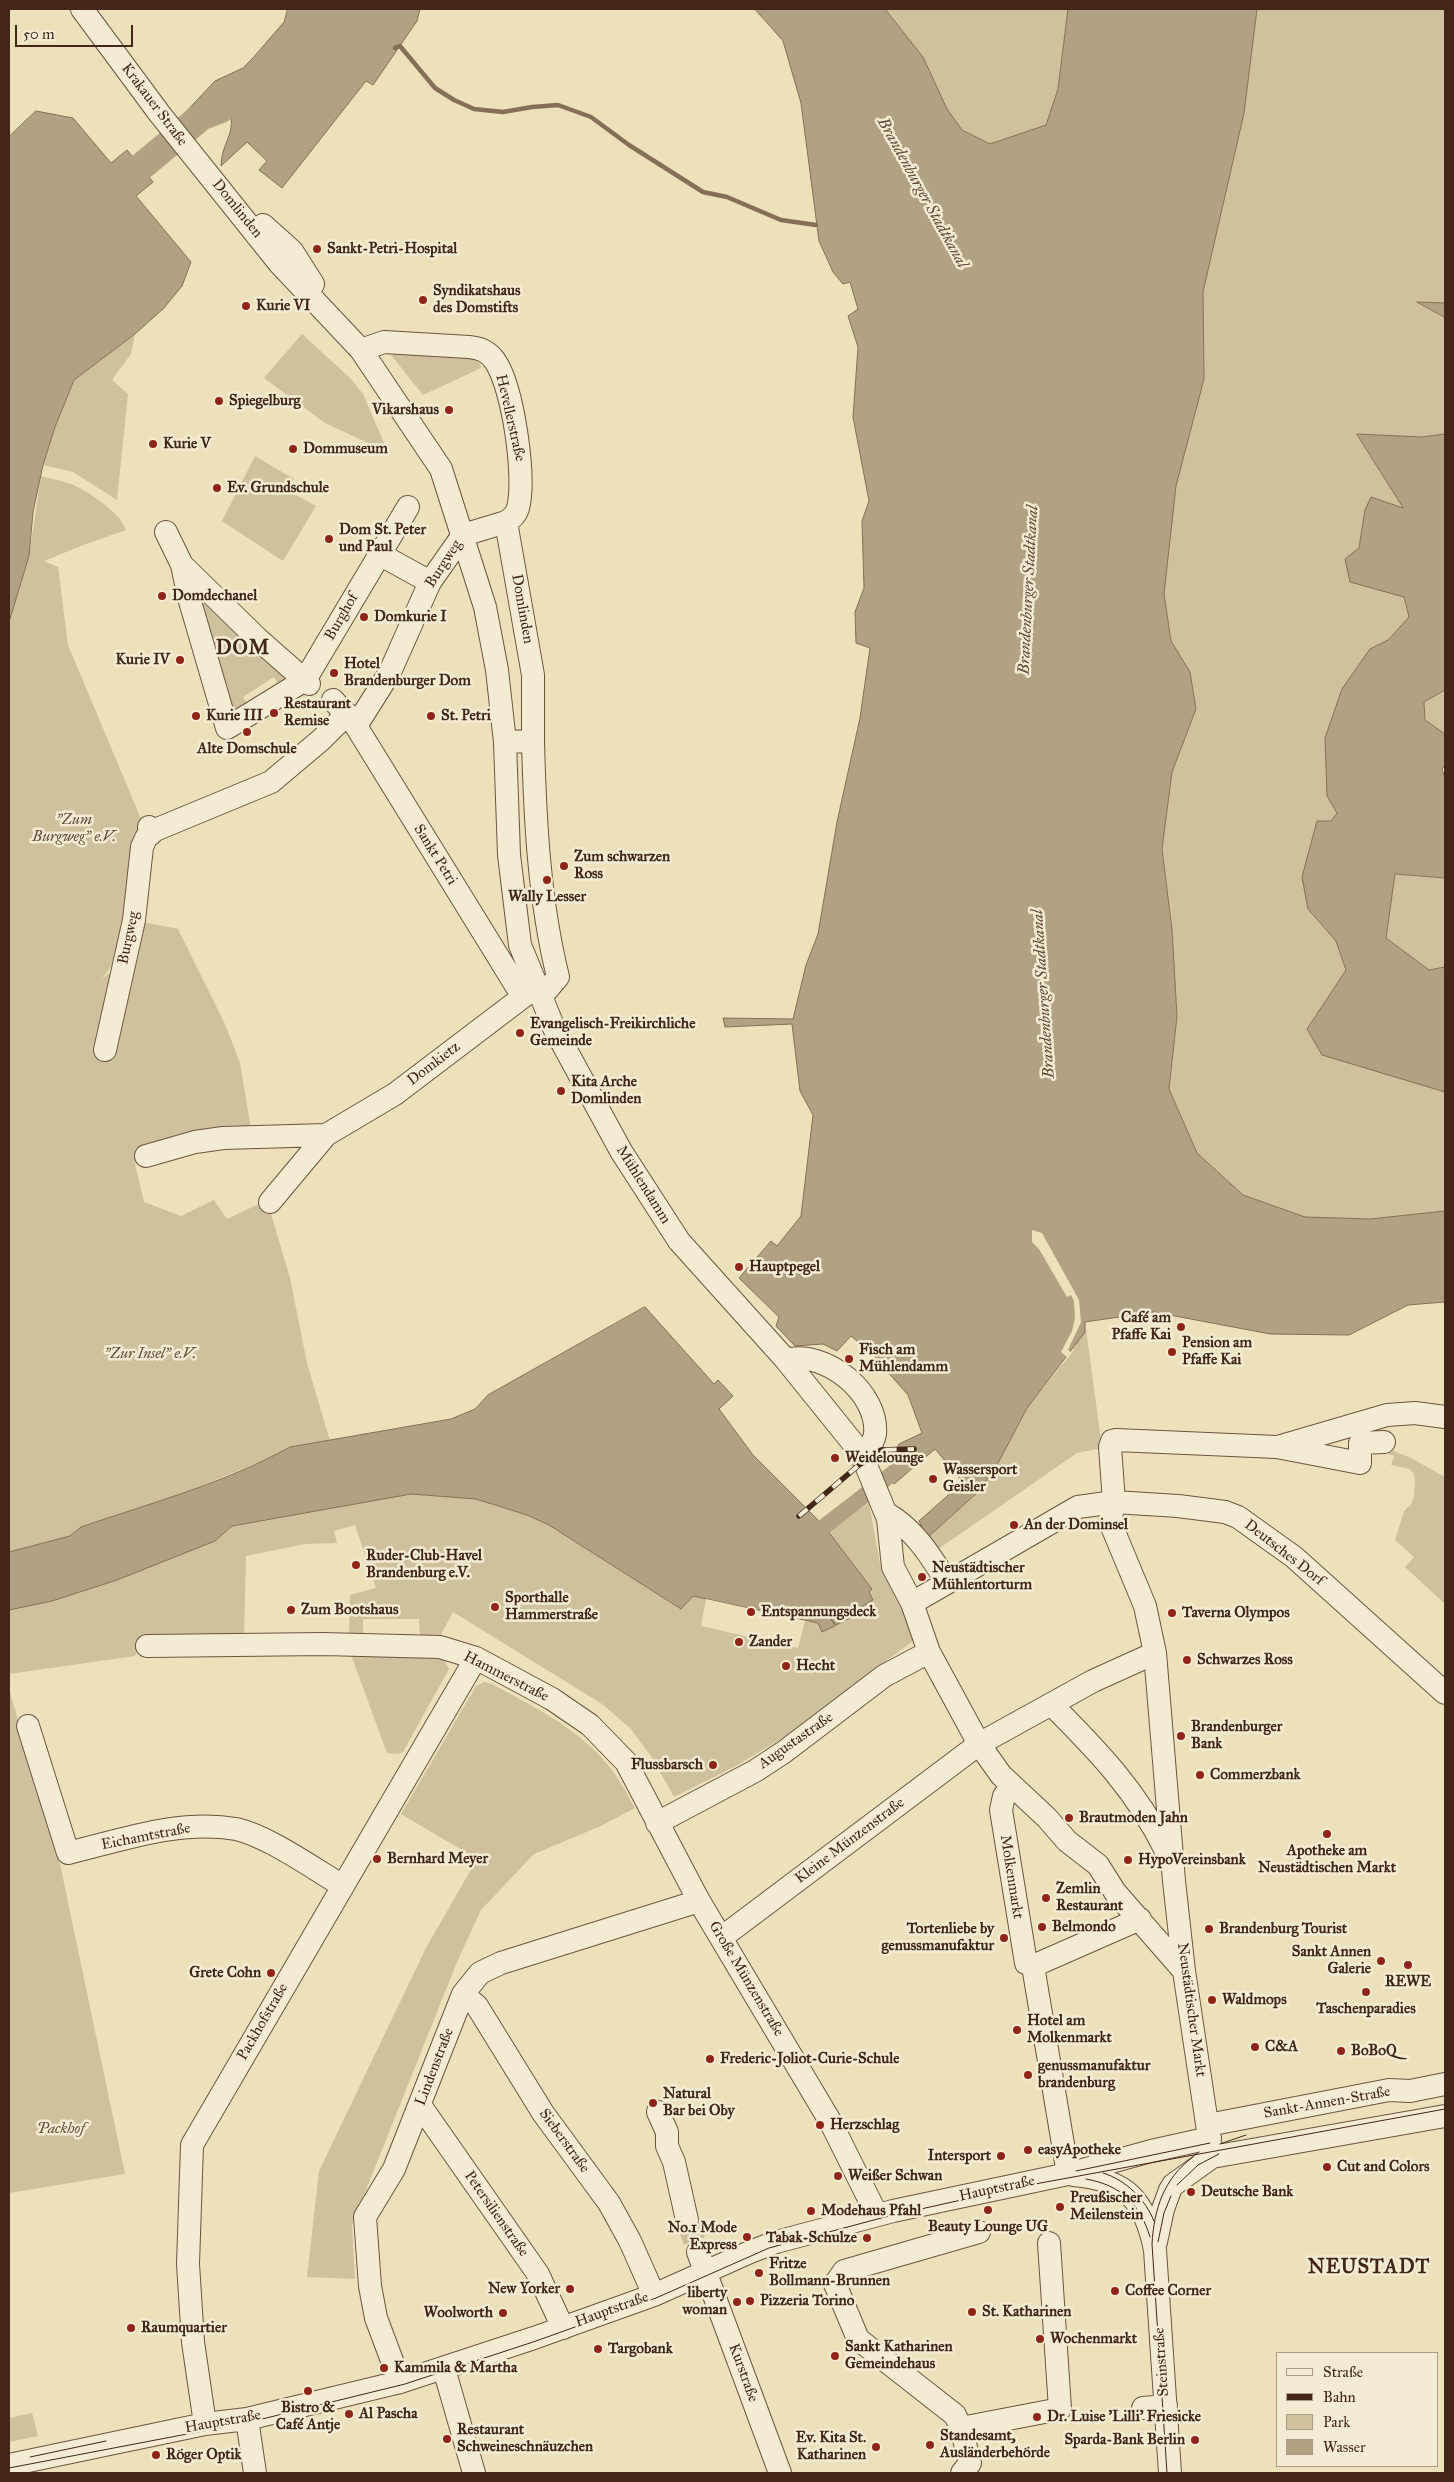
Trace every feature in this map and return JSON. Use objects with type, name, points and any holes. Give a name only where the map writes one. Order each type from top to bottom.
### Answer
[{"type":"street","name":"Krakauer Straße","points":[[82,9],[159,113],[209,175]]},
{"type":"street","name":"Domlinden","points":[[209,175],[279,263],[361,350],[441,469],[485,608],[496,661],[504,742],[509,855],[516,924],[534,993],[558,977],[549,940],[535,825],[533,675],[506,522]]},
{"type":"street","name":"Hevellerstraße","points":[[361,350],[384,342],[469,347],[483,349],[495,360],[510,403],[521,470],[518,508],[514,516],[506,522]]},
{"type":"street","name":"Burghof","points":[[166,532],[182,565],[189,598],[227,728],[307,682],[366,575],[381,555],[408,507]]},
{"type":"street","points":[[463,535],[506,522]]},
{"type":"street","name":"Burgweg","points":[[106,1050],[134,920],[142,847],[152,829],[270,782],[315,745],[390,672],[430,582],[463,535]]},
{"type":"street","points":[[381,555],[430,582]]},
{"type":"street","name":"Burghof","points":[[182,565],[258,639],[307,682]]},
{"type":"street","name":"Sankt Petri","points":[[345,714],[534,993]]},
{"type":"street","points":[[504,742],[533,741]]},
{"type":"street","name":"Domkietz","points":[[270,1202],[326,1135],[395,1094],[534,993]]},
{"type":"street","name":"Mühlendamm","points":[[534,993],[621,1151],[679,1242],[786,1360],[848,1434],[865,1464],[884,1509],[893,1567],[912,1603],[929,1652],[979,1744]]},
{"type":"street","name":"Domkietz","points":[[146,1156],[195,1142],[254,1137],[326,1135]]},
{"type":"street","points":[[786,1360],[799,1356],[822,1361],[841,1372],[860,1392],[874,1416],[875,1436],[865,1464]]},
{"type":"street","points":[[1277,1448],[1358,1433],[1387,1414],[1415,1413],[1445,1417]]},
{"type":"street","points":[[1358,1433],[1384,1442]]},
{"type":"street","points":[[1277,1448],[1360,1463],[1358,1433]]},
{"type":"street","name":"Neustädtischer Markt","points":[[1210,2140],[1184,1971],[1172,1863],[1155,1653],[1145,1606],[1110,1522],[1114,1502],[1110,1447],[1112,1441],[1277,1448]]},
{"type":"street","name":"Deutsches Dorf","points":[[912,1603],[1078,1507],[1114,1502],[1178,1506],[1224,1512],[1238,1517],[1294,1557],[1445,1693]]},
{"type":"street","points":[[884,1509],[904,1523],[927,1550],[947,1582]]},
{"type":"street","name":"Hammerstraße","points":[[147,1646],[390,1645],[440,1647],[476,1658],[552,1699],[590,1725],[626,1762],[699,1901]]},
{"type":"street","name":"Augustastraße","points":[[657,1823],[755,1771],[884,1676],[929,1652]]},
{"type":"street","points":[[1155,1653],[1093,1681],[979,1744],[1001,1775],[1047,1818],[1067,1840],[1098,1865],[1115,1892],[1184,1971]]},
{"type":"street","name":"Packhofstraße","points":[[205,2424],[193,2342],[188,2264],[192,2145],[476,1658]]},
{"type":"street","name":"Neustädtischer Markt","points":[[1052,1704],[1118,1775],[1153,1824],[1172,1863]]},
{"type":"street","name":"Eichamtstraße","points":[[28,1726],[68,1853],[179,1827],[237,1830],[266,1841],[343,1886]]},
{"type":"street","name":"Kleine Münzenstraße","points":[[721,1938],[979,1744]]},
{"type":"street","name":"Molkenmarkt","points":[[1012,1786],[1004,1796],[1001,1810],[1023,1951],[1026,1963],[1033,1966],[1048,2052],[1070,2140],[1068,2174]]},
{"type":"street","name":"Große Münzenstraße","points":[[699,1901],[830,2121],[877,2215]]},
{"type":"street","name":"Lindenstraße","points":[[400,2382],[376,2318],[370,2286],[365,2217],[394,2169],[463,1994],[480,1973],[501,1963],[699,1901]]},
{"type":"street","points":[[1033,1966],[1140,1919]]},
{"type":"street","name":"Sieberstraße","points":[[463,1994],[477,2006],[543,2113],[609,2202],[654,2295]]},
{"type":"street","name":"Sankt-Annen-Straße","points":[[1210,2140],[1389,2090],[1410,2091],[1445,2084]]},
{"type":"street","name":"Petersilienstraße","points":[[420,2105],[538,2274],[563,2328]]},
{"type":"street","points":[[658,2112],[667,2132],[667,2146],[674,2162],[686,2220]]},
{"type":"street","points":[[1210,2140],[1445,2116]]},
{"type":"street","name":"Hauptstraße","points":[[9,2465],[205,2424],[246,2419],[400,2382],[444,2369],[654,2295],[702,2262],[750,2252],[776,2242],[877,2215],[1068,2174],[1152,2160],[1210,2140]]},
{"type":"street","name":"Steinstraße","points":[[1154,2250],[1163,2209],[1172,2188],[1210,2140]]},
{"type":"street","name":"Steinstraße","points":[[1068,2174],[1099,2178],[1128,2193],[1140,2205],[1147,2218],[1154,2250],[1170,2473]]},
{"type":"street","points":[[962,2473],[970,2463],[961,2428],[955,2415],[858,2339],[835,2284],[844,2271],[979,2232]]},
{"type":"street","points":[[961,2428],[1060,2409],[1049,2243]]},
{"type":"street","name":"Kurstraße","points":[[702,2262],[780,2473]]},
{"type":"street","points":[[444,2369],[474,2473]]},
{"type":"street","points":[[1143,2408],[1166,2406]]},
{"type":"street","points":[[246,2419],[255,2473]]},
{"type":"green space","points":[[885,9],[1068,9],[1058,89],[1046,125],[990,144],[962,130],[947,109],[923,57]]},
{"type":"green space","points":[[1257,9],[1445,9],[1445,303],[1419,303],[1445,317],[1445,434],[1421,437],[1358,434],[1404,509],[1372,497],[1365,510],[1359,548],[1404,597],[1409,617],[1388,640],[1370,649],[1327,796],[1337,813],[1331,821],[1308,909],[1336,941],[1346,970],[1307,1029],[1414,1081],[1445,1092],[1445,1211],[1370,1219],[1305,1217],[1243,1195],[1197,1153],[1169,1089],[1177,1016],[1172,930],[1162,849],[1172,772],[1196,709],[1190,672],[1171,641],[1164,594],[1176,486],[1204,379],[1203,292],[1244,113]]},
{"type":"green space","points":[[135,334],[131,354],[112,380],[128,394],[117,500],[73,472],[43,465],[55,427],[74,380]]},
{"type":"green space","points":[[302,334],[350,378],[363,394],[385,445],[381,449],[325,423],[264,378]]},
{"type":"green space","points":[[468,354],[480,363],[481,368],[423,395],[391,355]]},
{"type":"green space","points":[[255,456],[294,479],[287,490],[316,506],[283,561],[222,521]]},
{"type":"green space","name":"\"Zur Insel\" e.V.","points":[[41,476],[67,483],[86,492],[111,510],[123,523],[126,530],[44,561],[58,567],[68,645],[144,826],[122,950],[102,979],[132,955],[138,921],[178,929],[225,1024],[240,1063],[251,1129],[145,1149],[135,1164],[144,1202],[181,1216],[214,1200],[227,1219],[267,1200],[290,1278],[307,1363],[330,1441],[290,1447],[272,1457],[188,1491],[81,1527],[70,1536],[9,1552],[9,622],[29,556]]},
{"type":"green space","points":[[197,596],[202,596],[284,676],[284,684],[281,688],[274,677],[243,697],[249,708],[232,719]]},
{"type":"green space","points":[[1445,690],[1445,734],[1425,720],[1424,702]]},
{"type":"green space","points":[[1395,874],[1445,878],[1445,967],[1429,970],[1386,938]]},
{"type":"green space","points":[[1085,1322],[1102,1448],[1077,1453],[937,1550],[927,1538],[979,1491],[997,1465],[1027,1408],[1073,1351]]},
{"type":"green space","points":[[1389,1449],[1411,1458],[1445,1477],[1445,1604],[1405,1567],[1414,1557],[1395,1540],[1404,1511],[1411,1504],[1414,1497],[1415,1482],[1414,1474],[1410,1469],[1391,1465],[1394,1456],[1388,1454]]},
{"type":"green space","points":[[411,1494],[476,1499],[527,1515],[549,1525],[680,1609],[693,1596],[706,1599],[701,1626],[798,1648],[805,1621],[818,1623],[822,1632],[832,1618],[836,1625],[856,1615],[854,1611],[872,1589],[828,1531],[869,1503],[881,1569],[917,1638],[783,1738],[734,1767],[674,1797],[653,1759],[630,1728],[602,1704],[453,1612],[438,1640],[420,1639],[419,1619],[363,1619],[363,1638],[349,1638],[350,1595],[376,1588],[355,1525],[334,1531],[337,1543],[305,1544],[246,1556],[244,1635],[143,1635],[135,1656],[9,1674],[9,1610],[52,1601],[117,1580],[215,1541],[232,1526]]},
{"type":"green space","points":[[351,1655],[443,1658],[449,1669],[403,1752],[399,1754],[387,1753]]},
{"type":"green space","points":[[484,1682],[492,1684],[539,1710],[583,1740],[612,1770],[635,1808],[601,1826],[534,1854],[481,1910],[457,1962],[352,2225],[355,2279],[307,2277],[319,2171],[426,1948],[477,1859],[401,1814],[476,1686]]},
{"type":"green space","name":"Packhof","points":[[9,1689],[60,1864],[125,2174],[9,2193]]},
{"type":"green space","points":[[32,2413],[38,2436],[9,2442],[9,2418]]},
{"type":"water","points":[[288,9],[420,9],[417,21],[373,85],[366,81],[282,188],[259,170],[267,161],[247,142],[221,166],[223,152],[231,129],[231,118],[222,117],[195,135],[181,117],[215,81],[243,68],[252,59],[284,22]]},
{"type":"water","name":"Brandenburger Stadtkanal","points":[[755,9],[885,9],[923,57],[947,109],[962,130],[990,144],[1046,125],[1058,89],[1068,9],[1257,9],[1244,113],[1203,292],[1204,379],[1176,486],[1164,594],[1171,641],[1190,672],[1196,709],[1172,772],[1162,849],[1172,930],[1177,1016],[1169,1089],[1197,1153],[1243,1195],[1305,1217],[1370,1219],[1445,1211],[1445,1302],[1408,1305],[1349,1335],[1270,1334],[1154,1312],[1085,1322],[1085,1332],[1027,1408],[997,1465],[979,1491],[927,1538],[919,1521],[963,1482],[935,1449],[894,1484],[887,1470],[891,1466],[894,1468],[901,1454],[900,1450],[896,1450],[899,1444],[922,1433],[908,1395],[870,1352],[851,1336],[837,1351],[823,1344],[795,1346],[776,1326],[779,1317],[739,1278],[771,1241],[777,1246],[801,1216],[813,1115],[800,1091],[792,1024],[725,1027],[723,1018],[793,1019],[806,965],[818,934],[837,822],[860,718],[870,648],[856,643],[855,612],[864,588],[862,521],[869,501],[853,417],[858,347],[848,316],[858,309],[850,282],[843,284],[833,272],[819,241],[801,103],[783,41]]},
{"type":"water","points":[[36,111],[73,118],[111,163],[127,150],[153,182],[136,196],[191,262],[182,286],[164,308],[135,334],[74,380],[55,427],[43,465],[33,512],[29,556],[9,622],[9,137]]},
{"type":"water","points":[[1417,302],[1445,303],[1445,317]]},
{"type":"water","points":[[1357,434],[1421,437],[1445,434],[1445,690],[1424,702],[1425,720],[1445,734],[1445,766],[1442,769],[1445,778],[1445,878],[1395,874],[1386,938],[1429,970],[1445,967],[1445,1092],[1322,1055],[1307,1029],[1346,970],[1336,941],[1308,909],[1302,877],[1317,821],[1331,821],[1337,813],[1327,796],[1325,738],[1342,689],[1370,649],[1388,640],[1409,617],[1404,597],[1350,582],[1345,559],[1359,548],[1365,510],[1371,497],[1403,508]]},
{"type":"water","points":[[645,1307],[714,1384],[718,1380],[733,1396],[719,1409],[753,1455],[824,1526],[872,1589],[869,1592],[873,1600],[854,1611],[856,1615],[836,1625],[831,1619],[835,1626],[822,1632],[818,1623],[693,1596],[681,1609],[549,1525],[527,1515],[476,1499],[411,1494],[232,1526],[215,1541],[117,1580],[52,1601],[9,1610],[9,1552],[70,1536],[81,1527],[214,1482],[290,1447],[451,1419],[475,1409],[488,1395]]},
{"type":"pier","points":[[1032,1230],[1042,1233],[1079,1300],[1081,1322],[1068,1350],[1072,1353],[1068,1358],[1061,1352],[1072,1331],[1075,1318],[1074,1301],[1071,1295],[1067,1297],[1039,1249],[1032,1242]]},
{"type":"pier","points":[[706,1599],[805,1621],[804,1624],[706,1601]]},
{"type":"waterway","points":[[395,48],[400,46],[435,88],[454,100],[474,109],[503,112],[558,105],[591,117],[629,145],[703,192],[727,197],[781,220],[816,225]]},
{"type":"waterway","points":[[112,191],[202,116],[221,109]]},
{"type":"waterway","points":[[807,1540],[906,1463]]},
{"type":"tunnel","points":[[687,2220],[698,2252]]},
{"type":"tram line","points":[[9,2468],[250,2422],[405,2384],[536,2341],[656,2298],[769,2248],[885,2217],[1024,2186],[1445,2109]]},
{"type":"tram line","points":[[1220,2144],[1246,2135]]},
{"type":"tram line","points":[[1076,2171],[1210,2143]]},
{"type":"tram line","points":[[1177,2185],[1198,2165],[1219,2154]]},
{"type":"tram line","points":[[1167,2473],[1152,2244],[1153,2231],[1162,2195],[1183,2165],[1193,2157]]},
{"type":"tram line","points":[[1103,2173],[1119,2180],[1134,2191],[1154,2221]]},
{"type":"tram line","points":[[1086,2179],[1109,2186],[1127,2198],[1141,2215],[1150,2237]]},
{"type":"tram line","points":[[1158,2242],[1164,2213],[1171,2196]]},
{"type":"tram line","points":[[30,2457],[106,2441]]},
{"type":"railway","points":[[799,1516],[859,1465],[881,1450],[914,1449]]},
{"type":"place","name":"Sankt-Petri-Hospital","points":[[317,249]]},
{"type":"place","name":"Syndikatshaus des Domstifts","points":[[423,300]]},
{"type":"place","name":"Kurie VI","points":[[246,306]]},
{"type":"place","name":"Spiegelburg","points":[[219,401]]},
{"type":"place","name":"Vikarshaus","points":[[449,410]]},
{"type":"place","name":"Kurie V","points":[[153,444]]},
{"type":"place","name":"Dommuseum","points":[[293,449]]},
{"type":"place","name":"Ev. Grundschule","points":[[217,488]]},
{"type":"place","name":"Dom St. Peter und Paul","points":[[329,539]]},
{"type":"place","name":"Domdechanel","points":[[162,596]]},
{"type":"place","name":"Domkurie I","points":[[364,617]]},
{"type":"place","name":"Kurie IV","points":[[180,660]]},
{"type":"place","name":"Hotel Brandenburger Dom","points":[[334,673]]},
{"type":"place","name":"Restaurant Remise","points":[[274,713]]},
{"type":"place","name":"Kurie III","points":[[196,716]]},
{"type":"place","name":"St. Petri","points":[[431,716]]},
{"type":"place","name":"Alte Domschule","points":[[247,732]]},
{"type":"place","name":"Zum schwarzen Ross","points":[[564,866]]},
{"type":"place","name":"Wally Lesser","points":[[547,880]]},
{"type":"place","name":"Evangelisch-Freikirchliche Gemeinde","points":[[520,1033]]},
{"type":"place","name":"Kita Arche Domlinden","points":[[561,1091]]},
{"type":"place","name":"Hauptpegel","points":[[739,1267]]},
{"type":"place","name":"Café am Pfaffe Kai","points":[[1181,1327]]},
{"type":"place","name":"Pension am Pfaffe Kai","points":[[1172,1352]]},
{"type":"place","name":"Fisch am Mühlendamm","points":[[849,1359]]},
{"type":"place","name":"Weidelounge","points":[[835,1458]]},
{"type":"place","name":"Wassersport Geisler","points":[[933,1479]]},
{"type":"place","name":"An der Dominsel","points":[[1014,1525]]},
{"type":"place","name":"Ruder-Club-Havel Brandenburg e.V.","points":[[356,1565]]},
{"type":"place","name":"Neustädtischer Mühlentorturm","points":[[922,1577]]},
{"type":"place","name":"Sporthalle Hammerstraße","points":[[495,1607]]},
{"type":"place","name":"Zum Bootshaus","points":[[291,1610]]},
{"type":"place","name":"Entspannungsdeck","points":[[751,1612]]},
{"type":"place","name":"Taverna Olympos","points":[[1172,1613]]},
{"type":"place","name":"Zander","points":[[739,1642]]},
{"type":"place","name":"Schwarzes Ross","points":[[1187,1660]]},
{"type":"place","name":"Hecht","points":[[786,1666]]},
{"type":"place","name":"Brandenburger Bank","points":[[1181,1736]]},
{"type":"place","name":"Flussbarsch","points":[[713,1765]]},
{"type":"place","name":"Commerzbank","points":[[1200,1775]]},
{"type":"place","name":"Brautmoden Jahn","points":[[1069,1818]]},
{"type":"place","name":"Apotheke am Neustädtischen Markt","points":[[1327,1834]]},
{"type":"place","name":"Bernhard Meyer","points":[[377,1859]]},
{"type":"place","name":"HypoVereinsbank","points":[[1128,1860]]},
{"type":"place","name":"Zemlin Restaurant","points":[[1046,1898]]},
{"type":"place","name":"Belmondo","points":[[1042,1927]]},
{"type":"place","name":"Brandenburg Tourist","points":[[1209,1929]]},
{"type":"place","name":"Tortenliebe by genussmanufaktur","points":[[1004,1938]]},
{"type":"place","name":"Sankt Annen Galerie","points":[[1381,1961]]},
{"type":"place","name":"REWE","points":[[1408,1965]]},
{"type":"place","name":"Grete Cohn","points":[[271,1973]]},
{"type":"place","name":"Taschenparadies","points":[[1366,1992]]},
{"type":"place","name":"Waldmops","points":[[1212,2000]]},
{"type":"place","name":"Hotel am Molkenmarkt","points":[[1017,2030]]},
{"type":"place","name":"C&A","points":[[1255,2047]]},
{"type":"place","name":"BoBoQ","points":[[1341,2051]]},
{"type":"place","name":"Frederic-Joliot-Curie-Schule","points":[[710,2059]]},
{"type":"place","name":"genussmanufaktur brandenburg","points":[[1028,2075]]},
{"type":"place","name":"Natural Bar bei Oby","points":[[653,2103]]},
{"type":"place","name":"Herzschlag","points":[[820,2125]]},
{"type":"place","name":"easyApotheke","points":[[1028,2150]]},
{"type":"place","name":"Intersport","points":[[1001,2156]]},
{"type":"place","name":"Cut and Colors","points":[[1327,2167]]},
{"type":"place","name":"Weißer Schwan","points":[[838,2176]]},
{"type":"place","name":"Deutsche Bank","points":[[1191,2192]]},
{"type":"place","name":"Preußischer Meilenstein","points":[[1060,2207]]},
{"type":"place","name":"Beauty Lounge UG","points":[[988,2210]]},
{"type":"place","name":"Modehaus Pfahl","points":[[811,2211]]},
{"type":"place","name":"No.1 Mode Express","points":[[747,2237]]},
{"type":"place","name":"Tabak-Schulze","points":[[867,2238]]},
{"type":"place","name":"Fritze Bollmann-Brunnen","points":[[759,2273]]},
{"type":"place","name":"New Yorker","points":[[570,2289]]},
{"type":"place","name":"Coffee Corner","points":[[1115,2291]]},
{"type":"place","name":"Pizzeria Torino","points":[[750,2301]]},
{"type":"place","name":"liberty woman","points":[[737,2302]]},
{"type":"place","name":"St. Katharinen","points":[[972,2312]]},
{"type":"place","name":"Woolworth","points":[[503,2313]]},
{"type":"place","name":"Raumquartier","points":[[131,2328]]},
{"type":"place","name":"Wochenmarkt","points":[[1040,2339]]},
{"type":"place","name":"Targobank","points":[[598,2349]]},
{"type":"place","name":"Sankt Katharinen Gemeindehaus","points":[[835,2356]]},
{"type":"place","name":"Kammila & Martha","points":[[384,2368]]},
{"type":"place","name":"Bistro & Café Antje","points":[[308,2391]]},
{"type":"place","name":"Al Pascha","points":[[349,2414]]},
{"type":"place","name":"Dr. Luise 'Lilli' Friesicke","points":[[1037,2417]]},
{"type":"place","name":"Restaurant Schweineschnäuzchen","points":[[447,2439]]},
{"type":"place","name":"Sparda-Bank Berlin","points":[[1195,2440]]},
{"type":"place","name":"Standesamt, Ausländerbehörde","points":[[930,2445]]},
{"type":"place","name":"Ev. Kita St. Katharinen","points":[[876,2447]]},
{"type":"place","name":"Röger Optik","points":[[156,2455]]},
{"type":"district","name":"DOM","points":[[243,649]]},
{"type":"district","name":"NEUSTADT","points":[[1369,2268]]},
{"type":"park label","name":"\"Zum Burgweg\" e.V.","points":[[74,828]]}]
